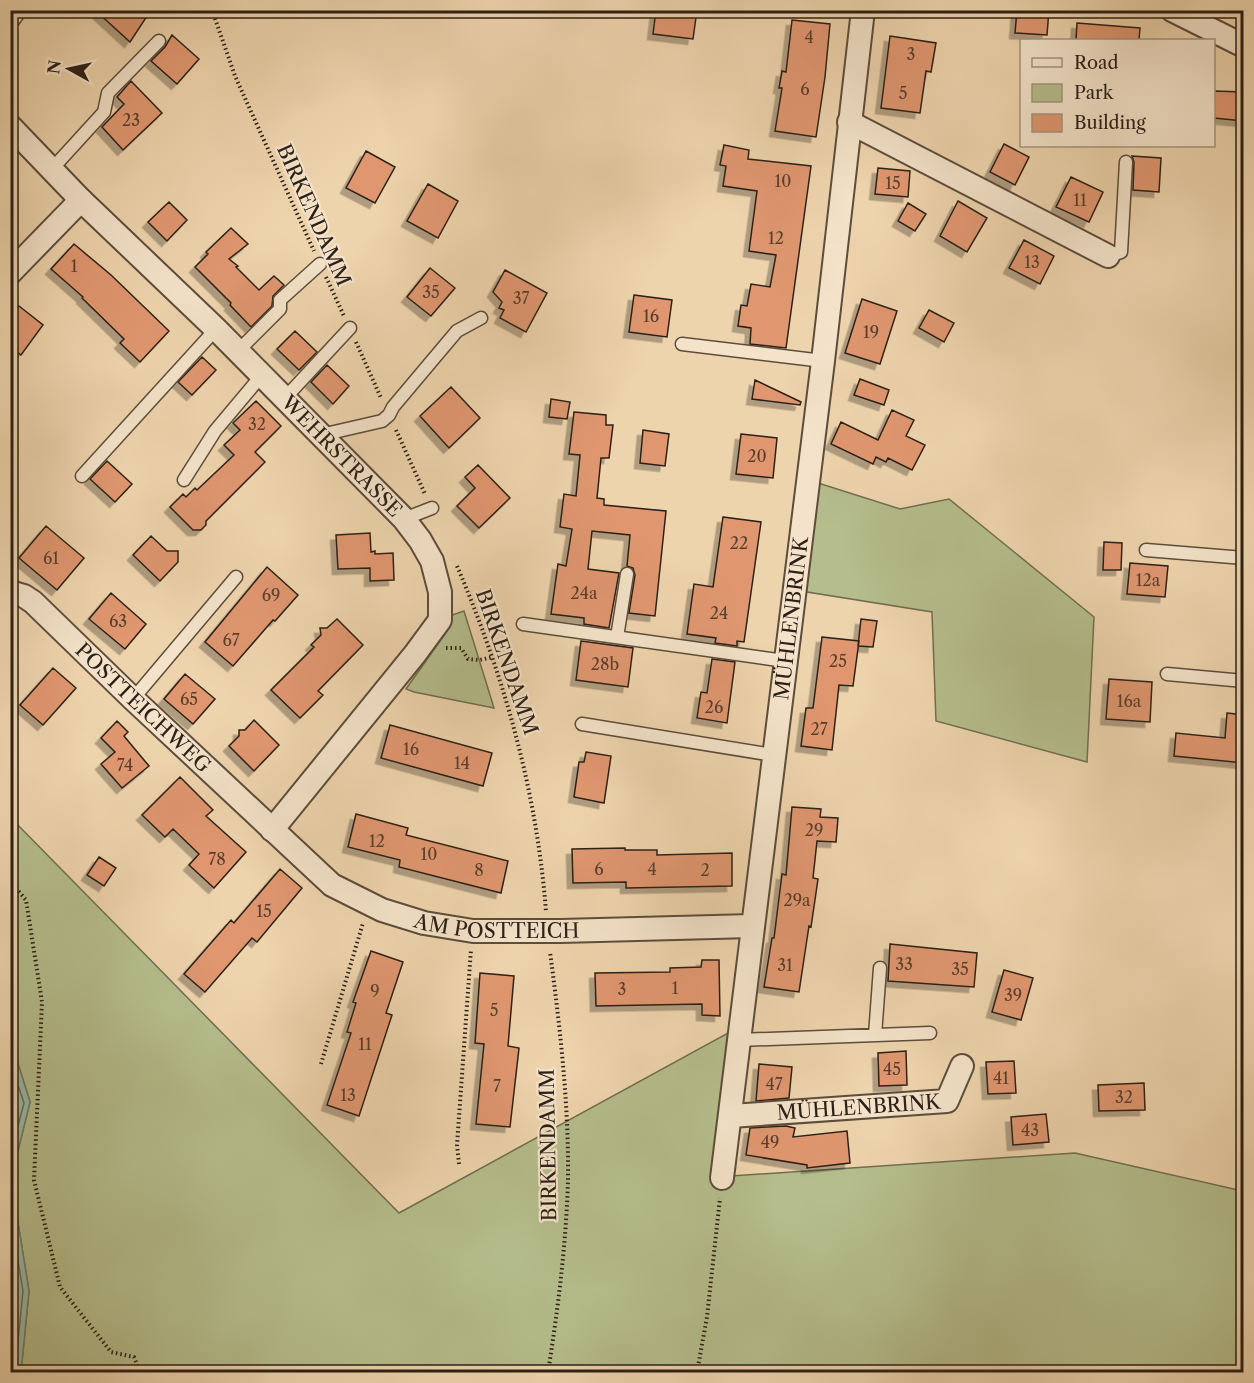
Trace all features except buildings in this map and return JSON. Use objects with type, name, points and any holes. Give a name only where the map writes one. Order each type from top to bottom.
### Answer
[{"type":"street","name":"MÜHLENBRINK","points":[[722,1178],[823,360],[863,10]]},
{"type":"street","points":[[1172,10],[1244,45]]},
{"type":"street","points":[[849,122],[1108,256]]},
{"type":"street","name":"WEHRSTRASSE","points":[[10,126],[81,200],[216,328],[404,519],[432,561],[440,592],[440,620],[272,830]]},
{"type":"street","points":[[10,273],[81,200]]},
{"type":"street","name":"POSTTEICHWEG","points":[[10,592],[24,596],[33,602],[272,830]]},
{"type":"street","name":"AM POSTTEICH","points":[[272,830],[332,885],[369,905],[424,923],[473,931],[752,926]]},
{"type":"street","name":"MÜHLENBRINK","points":[[731,1116],[947,1101],[962,1066]]},
{"type":"lane","points":[[10,26],[21,10]]},
{"type":"lane","points":[[52,169],[104,112],[108,93],[159,41]]},
{"type":"lane","points":[[1108,256],[1121,252],[1126,162]]},
{"type":"lane","points":[[238,351],[280,309],[280,300],[321,264]]},
{"type":"lane","points":[[321,435],[382,421],[457,331],[481,318]]},
{"type":"lane","points":[[82,476],[216,328]]},
{"type":"lane","points":[[285,398],[350,328]]},
{"type":"lane","points":[[682,344],[823,360]]},
{"type":"lane","points":[[184,480],[215,431],[262,375]]},
{"type":"lane","points":[[404,519],[432,507]]},
{"type":"lane","points":[[1146,550],[1244,558]]},
{"type":"lane","points":[[617,637],[627,574]]},
{"type":"lane","points":[[133,699],[236,577]]},
{"type":"lane","points":[[523,624],[785,661]]},
{"type":"lane","points":[[1167,674],[1244,681]]},
{"type":"lane","points":[[582,724],[773,755]]},
{"type":"lane","points":[[875,1035],[880,968]]},
{"type":"lane","points":[[739,1040],[930,1033]]},
{"type":"path","name":"BIRKENDAMM","points":[[212,10],[235,76],[432,507]]},
{"type":"path","name":"BIRKENDAMM","points":[[455,561],[493,657],[520,747],[539,854],[564,1088],[568,1180],[563,1262],[548,1372]]},
{"type":"path","points":[[437,646],[460,648],[468,659],[480,660],[493,657]]},
{"type":"path","points":[[10,881],[26,900],[42,1002],[34,1180],[60,1287],[111,1352],[134,1357],[140,1372]]},
{"type":"path","points":[[321,1064],[369,905]]},
{"type":"path","points":[[459,1164],[457,1145],[473,931]]},
{"type":"path","points":[[696,1372],[707,1317],[722,1178]]},
{"type":"green space","points":[[815,482],[900,509],[949,499],[1094,617],[1087,762],[936,721],[932,612],[801,591]]},
{"type":"green space","points":[[464,611],[494,708],[406,689],[450,627],[452,615]]},
{"type":"green space","points":[[10,817],[399,1213],[728,1033],[716,1177],[1075,1153],[1243,1191],[1243,1372],[21,1372],[29,1291],[11,1179],[30,1102],[11,1041]]},
{"type":"water","points":[[11,1041],[30,1102],[11,1179],[29,1291],[21,1372],[10,1372]]},
{"type":"waterway","points":[[1221,1372],[1244,1365]]},
{"type":"waterway","points":[[20,1372],[29,1372]]}]
